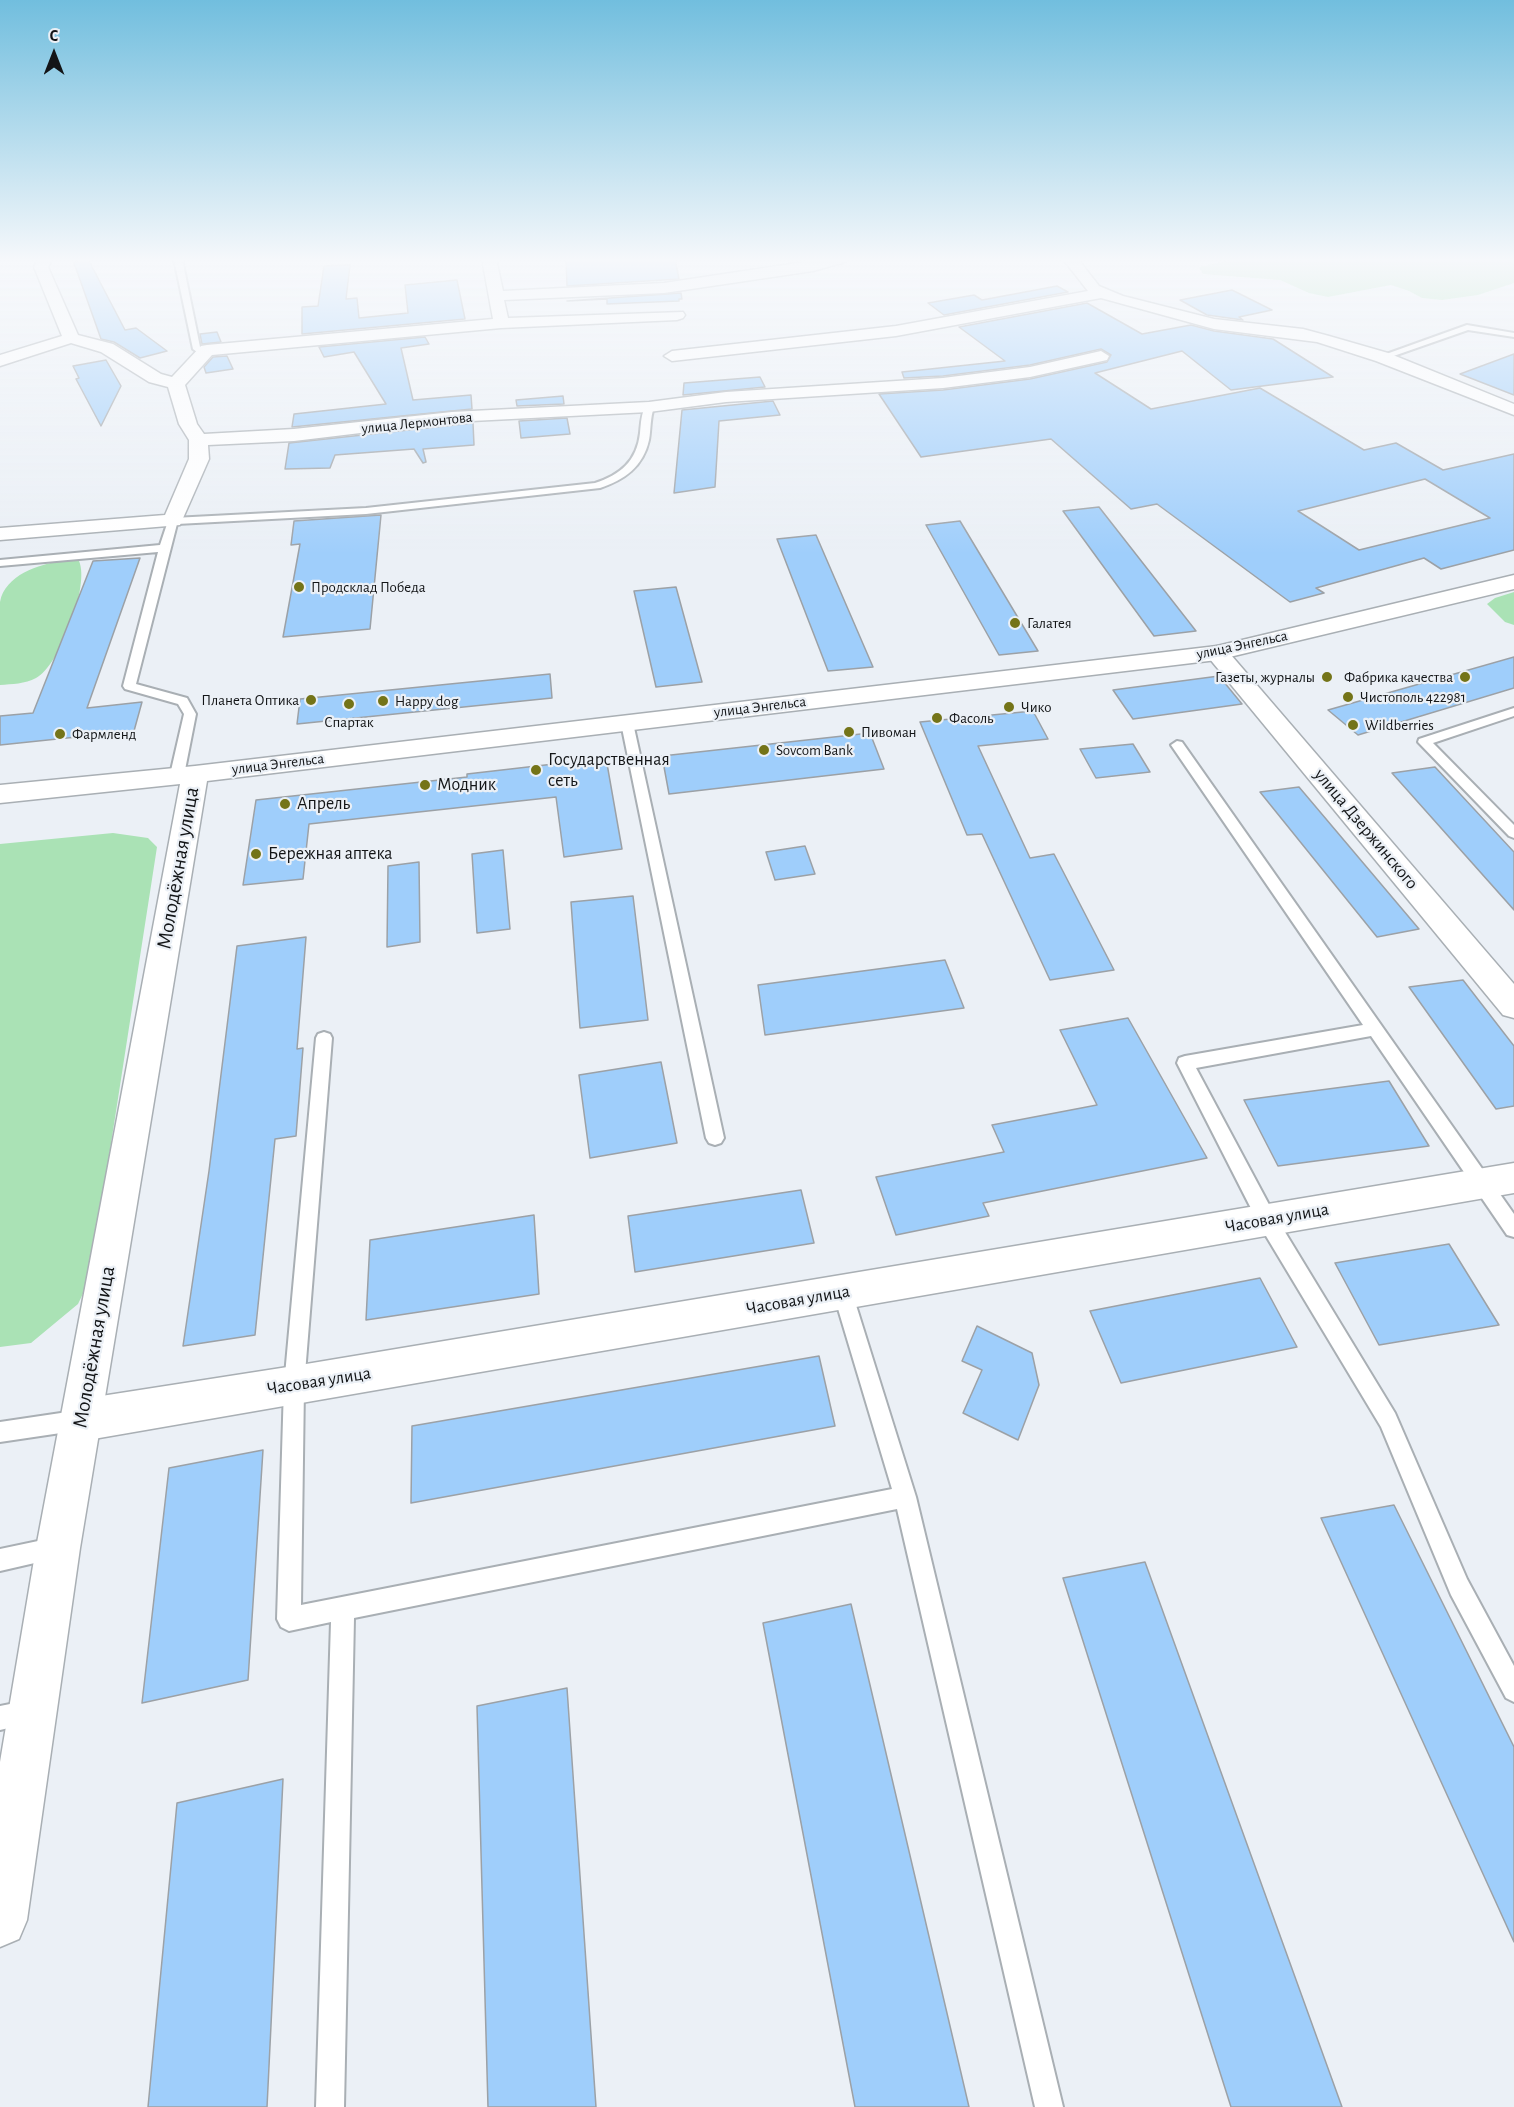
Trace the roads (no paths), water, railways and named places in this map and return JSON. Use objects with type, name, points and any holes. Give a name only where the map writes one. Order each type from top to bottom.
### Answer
[{"type":"street","points":[[122,357],[155,378],[176,384]]},
{"type":"street","points":[[176,384],[200,357]]},
{"type":"street","name":"улица Лермонтова","points":[[198,440],[294,435],[452,417],[649,407],[726,397],[991,378],[1094,357]]},
{"type":"street","points":[[1383,357],[1514,410]]},
{"type":"street","points":[[0,534],[173,520],[199,459],[198,440],[188,424],[176,384]]},
{"type":"street","name":"улица Энгельса","points":[[0,794],[186,775],[1217,653],[1514,582]]},
{"type":"street","name":"улица Дзержинского","points":[[1217,653],[1514,1006]]},
{"type":"street","name":"Молодёжная улица","points":[[0,1920],[15,1715],[58,1548],[82,1420],[186,775]]},
{"type":"street","name":"Часовая улица","points":[[82,1420],[294,1386],[1498,1180]]},
{"type":"lane","points":[[186,775],[190,714],[183,701],[129,686],[173,520],[366,512],[596,486],[614,481],[627,472],[635,462],[644,440],[649,407]]},
{"type":"lane","points":[[0,563],[164,548]]},
{"type":"lane","points":[[1514,712],[1424,742],[1514,832]]},
{"type":"lane","points":[[627,723],[715,1138]]},
{"type":"lane","points":[[1177,745],[1375,1029],[1498,1180],[1514,1229]]},
{"type":"lane","points":[[1375,1029],[1185,1063],[1267,1220],[1388,1420],[1459,1587],[1514,1690]]},
{"type":"lane","points":[[324,1038],[294,1386],[289,1619],[905,1497]]},
{"type":"lane","points":[[843,1292],[905,1497],[1049,2107]]},
{"type":"lane","points":[[0,1432],[82,1420]]},
{"type":"lane","points":[[0,1560],[58,1548]]},
{"type":"lane","points":[[330,2107],[343,1609]]},
{"type":"place","name":"Продсклад Победа","points":[[299,587]]},
{"type":"place","name":"Галатея","points":[[1015,623]]},
{"type":"place","name":"Газеты, журналы","points":[[1327,677]]},
{"type":"place","name":"Фабрика качества","points":[[1465,677]]},
{"type":"place","name":"Чистополь 422981","points":[[1348,697]]},
{"type":"place","name":"Планета Оптика","points":[[311,700]]},
{"type":"place","name":"Happy dog","points":[[383,701]]},
{"type":"place","name":"Спартак","points":[[349,704]]},
{"type":"place","name":"Чико","points":[[1009,707]]},
{"type":"place","name":"Фасоль","points":[[937,718]]},
{"type":"place","name":"Wildberries","points":[[1353,725]]},
{"type":"place","name":"Пивоман","points":[[849,732]]},
{"type":"place","name":"Фармленд","points":[[60,734]]},
{"type":"place","name":"Sovcom Bank","points":[[764,750]]},
{"type":"place","name":"Государственная сеть","points":[[536,770]]},
{"type":"place","name":"Модник","points":[[425,785]]},
{"type":"place","name":"Апрель","points":[[285,804]]},
{"type":"place","name":"Бережная аптека","points":[[256,854]]}]
